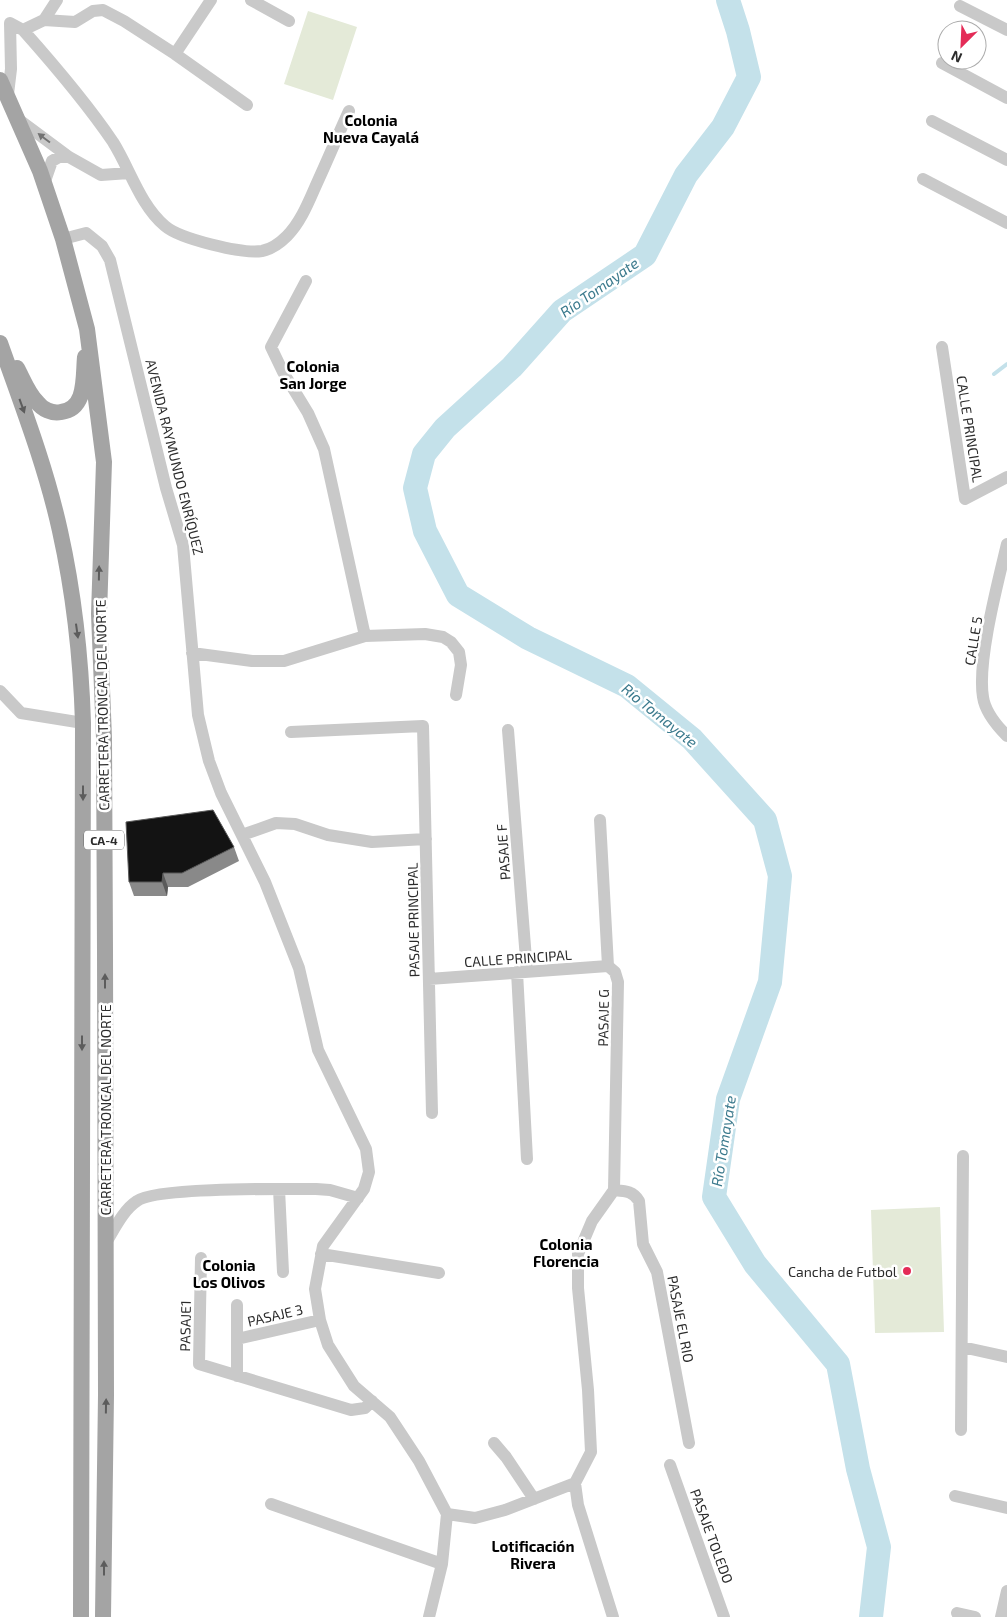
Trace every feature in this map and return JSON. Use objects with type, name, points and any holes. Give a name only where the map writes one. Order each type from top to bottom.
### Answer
[{"type":"main road","name":"CARRETERA TRONCAL DEL NORTE","points":[[4,87],[44,184],[63,239],[87,329],[104,462],[99,614],[104,747],[105,1244],[103,1617]]},
{"type":"main road","points":[[0,338],[36,402],[43,408],[57,413],[70,410],[82,393],[87,329]]},
{"type":"main road","name":"CARRETERA TRONCAL DEL NORTE","points":[[0,344],[33,434],[59,529],[81,658],[84,723],[81,1617]]},
{"type":"street","points":[[44,20],[57,0]]},
{"type":"street","points":[[175,54],[211,0]]},
{"type":"street","points":[[251,0],[289,20]]},
{"type":"street","points":[[960,6],[1007,30]]},
{"type":"street","points":[[23,30],[44,20],[75,22],[93,11],[103,10],[175,54],[247,105]]},
{"type":"street","points":[[4,87],[11,69],[10,23],[23,30],[85,104],[114,144],[140,194],[162,224],[173,233],[185,238],[252,252],[264,251],[276,246],[289,234],[302,215],[349,111]]},
{"type":"street","points":[[953,70],[1007,98]]},
{"type":"street","points":[[18,119],[69,157],[101,175],[129,172]]},
{"type":"street","points":[[932,121],[1007,160]]},
{"type":"street","points":[[44,184],[52,161],[59,157],[69,157]]},
{"type":"street","points":[[923,179],[1007,223]]},
{"type":"street","name":"AVENIDA RAYMUNDO ENRÍQUEZ","points":[[63,239],[86,234],[102,246],[110,260],[166,488],[184,545],[198,715],[209,761],[221,793],[265,882],[299,968],[318,1050],[366,1149],[369,1172],[364,1189],[323,1246],[315,1289],[320,1320],[328,1345],[354,1386],[395,1424],[419,1461],[447,1514]]},
{"type":"street","points":[[306,281],[273,340],[271,347],[283,372],[308,414],[324,449],[365,636]]},
{"type":"street","name":"CALLE PRINCIPAL","points":[[942,347],[965,499],[1007,477]]},
{"type":"street","name":"CALLE 5","points":[[1007,544],[990,629],[982,688],[986,708],[1007,736]]},
{"type":"street","points":[[192,653],[252,661],[284,661],[365,636],[425,634],[443,637],[451,642],[460,652],[461,665],[456,695]]},
{"type":"street","points":[[0,691],[20,713],[84,723]]},
{"type":"street","name":"PASAJE PRINCIPAL","points":[[292,732],[423,726],[432,1112]]},
{"type":"street","name":"PASAJE F","points":[[508,730],[522,972],[528,1159]]},
{"type":"street","name":"PASAJE G","points":[[600,820],[608,966],[615,972],[618,982],[614,1190]]},
{"type":"street","points":[[242,835],[276,823],[296,824],[328,836],[372,842],[426,839]]},
{"type":"street","name":"CALLE PRINCIPAL","points":[[429,979],[608,966]]},
{"type":"street","points":[[961,1430],[963,1156]]},
{"type":"street","points":[[279,1190],[283,1272]]},
{"type":"street","points":[[105,1244],[137,1200],[150,1195],[190,1192],[330,1190],[358,1198]]},
{"type":"street","points":[[613,1617],[578,1505],[575,1483],[591,1452],[588,1390],[578,1288],[578,1254],[592,1221],[614,1190]]},
{"type":"street","name":"PASAJE EL RIO","points":[[614,1190],[630,1192],[636,1195],[639,1201],[643,1244],[656,1272],[689,1443]]},
{"type":"street","points":[[321,1254],[439,1273]]},
{"type":"street","name":"PASAJE1","points":[[200,1258],[199,1364],[238,1376]]},
{"type":"street","points":[[237,1305],[238,1376],[351,1410],[365,1408],[372,1402]]},
{"type":"street","name":"PASAJE 3","points":[[237,1340],[320,1320]]},
{"type":"street","points":[[962,1347],[1007,1357]]},
{"type":"street","points":[[494,1443],[506,1457],[534,1499]]},
{"type":"street","name":"PASAJE TOLEDO","points":[[670,1466],[724,1617]]},
{"type":"street","points":[[428,1617],[442,1564],[447,1514],[475,1518],[534,1499],[575,1483]]},
{"type":"street","points":[[955,1496],[1007,1508]]},
{"type":"street","points":[[271,1504],[442,1564]]},
{"type":"street","points":[[1001,1617],[1007,1591]]},
{"type":"street","points":[[957,1613],[975,1617]]},
{"type":"green space","points":[[308,11],[357,27],[333,100],[284,84]]},
{"type":"green space","name":"Cancha de Futbol","points":[[940,1207],[944,1332],[875,1333],[871,1210]]},
{"type":"building","points":[[213,810],[234,847],[182,873],[163,873],[162,882],[129,882],[126,822]]},
{"type":"waterway","name":"Río Tomayate","points":[[728,0],[749,77],[723,127],[686,175],[645,255],[562,311],[512,367],[445,428],[424,454],[415,488],[425,531],[458,595],[528,638],[627,686],[692,739],[765,820],[780,876],[770,982],[728,1099],[714,1197],[755,1264],[838,1364],[858,1469],[879,1547],[871,1617]]},
{"type":"waterway","points":[[994,374],[1007,364]]},
{"type":"place","name":"Cancha de Futbol","points":[[907,1271]]},
{"type":"district","name":"Colonia Nueva Cayalá","points":[[371,128]]},
{"type":"district","name":"Colonia San Jorge","points":[[313,374]]},
{"type":"district","name":"Colonia Florencia","points":[[566,1252]]},
{"type":"district","name":"Colonia Los Olivos","points":[[229,1274]]},
{"type":"district","name":"Lotificación Rivera","points":[[533,1554]]}]
